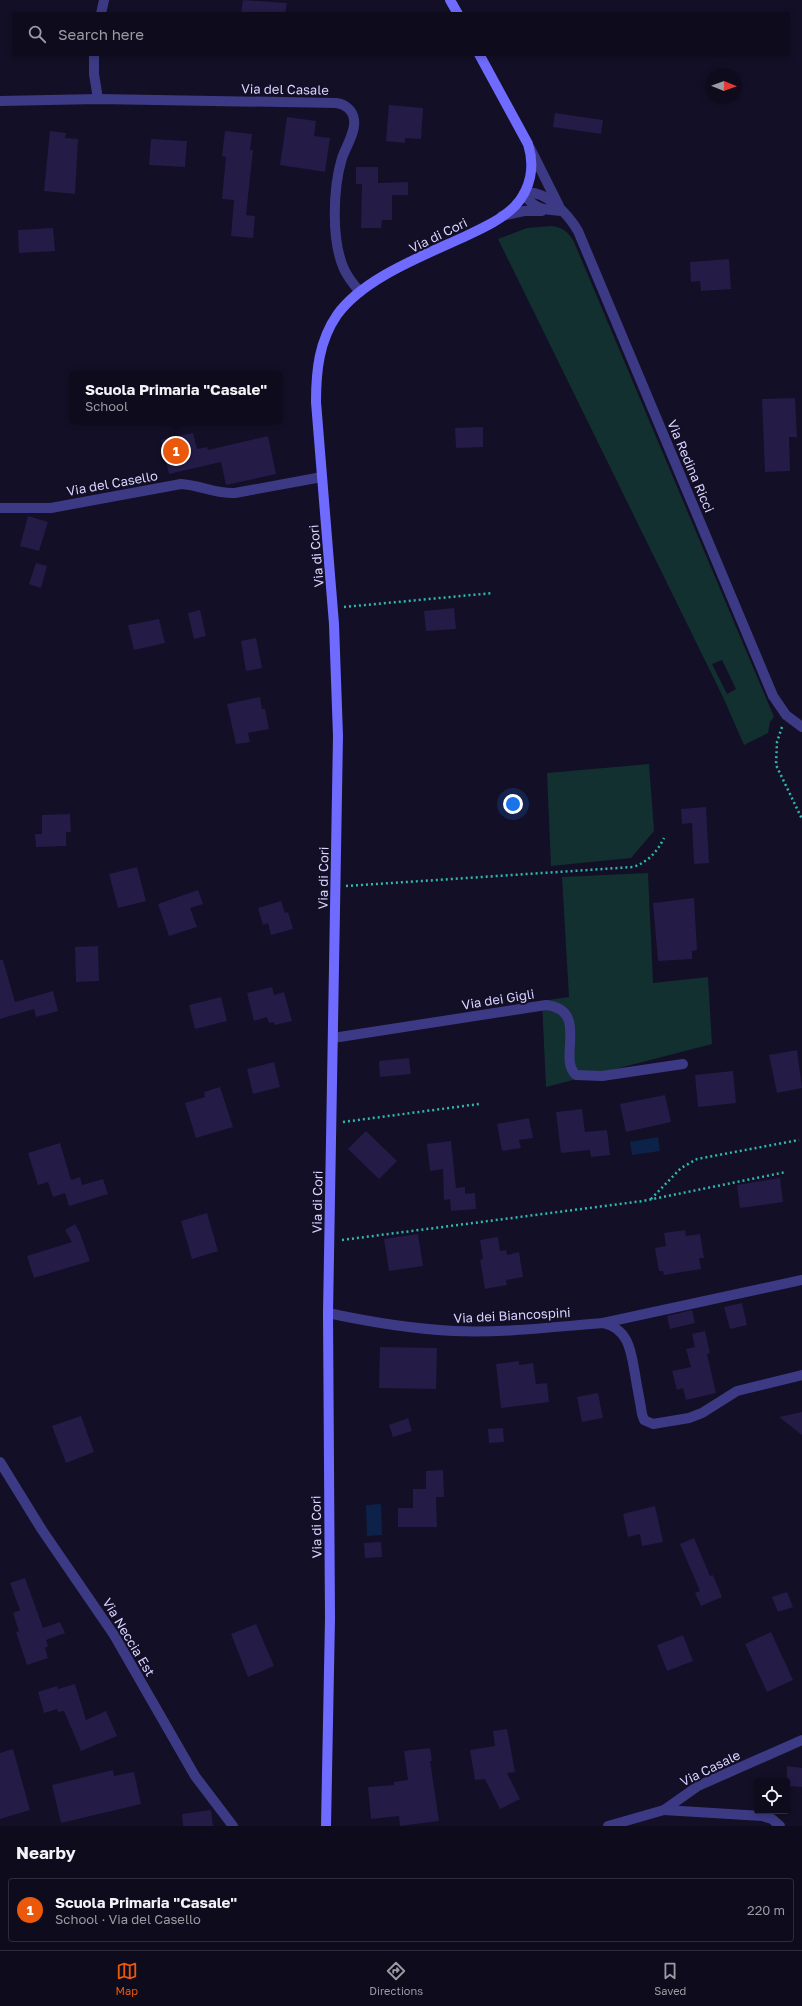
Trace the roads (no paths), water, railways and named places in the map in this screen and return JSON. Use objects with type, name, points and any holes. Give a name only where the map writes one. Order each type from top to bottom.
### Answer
[{"type":"main road","points":[[450,0],[457,12]]},
{"type":"main road","name":"Via di Cori","points":[[326,1826],[330,1618],[328,1313],[338,703],[333,608],[316,402],[316,381],[319,360],[324,342],[334,320],[342,308],[360,292],[383,276],[489,225],[516,204],[524,193],[532,170],[532,158],[528,144],[481,56]]},
{"type":"street","points":[[101,12],[104,0]]},
{"type":"street","points":[[94,56],[94,74],[98,99]]},
{"type":"street","name":"Via del Casale","points":[[0,101],[98,99],[336,103],[344,105],[351,112],[355,121],[338,178],[336,230],[341,262],[349,279],[360,292]]},
{"type":"street","points":[[528,144],[561,211]]},
{"type":"street","points":[[546,210],[533,205],[524,193],[532,192],[540,194],[561,211]]},
{"type":"street","points":[[502,216],[524,211],[561,211]]},
{"type":"street","name":"Via Redina Ricci","points":[[561,211],[578,231],[775,701],[786,715],[802,727]]},
{"type":"street","name":"Via del Casello","points":[[0,508],[37,509],[55,507],[181,484],[198,486],[223,494],[235,493],[322,477]]},
{"type":"street","name":"Via dei Gigli","points":[[333,1038],[546,1005],[561,1009],[567,1016],[570,1030],[571,1067],[576,1075],[602,1076],[682,1064]]},
{"type":"street","name":"Via dei Biancospini","points":[[328,1313],[400,1327],[455,1331],[503,1331],[603,1323],[802,1280]]},
{"type":"street","name":"Via dei Biancospini","points":[[603,1323],[619,1329],[628,1341],[632,1353],[642,1414],[648,1423],[658,1424],[697,1415],[737,1391],[802,1375]]},
{"type":"street","name":"Via Neccia Est","points":[[0,1462],[42,1530],[114,1635],[195,1776],[233,1826]]},
{"type":"street","name":"Via Casale","points":[[608,1826],[622,1824],[664,1810],[698,1786],[802,1740]]},
{"type":"street","points":[[664,1810],[762,1816],[772,1819],[780,1826]]},
{"type":"water","points":[[658,1137],[660,1151],[632,1155],[630,1142]]},
{"type":"water","points":[[381,1504],[382,1535],[367,1536],[366,1505]]},
{"type":"place","name":"Scuola Primaria \"Casale\"","points":[[176,451]]}]
